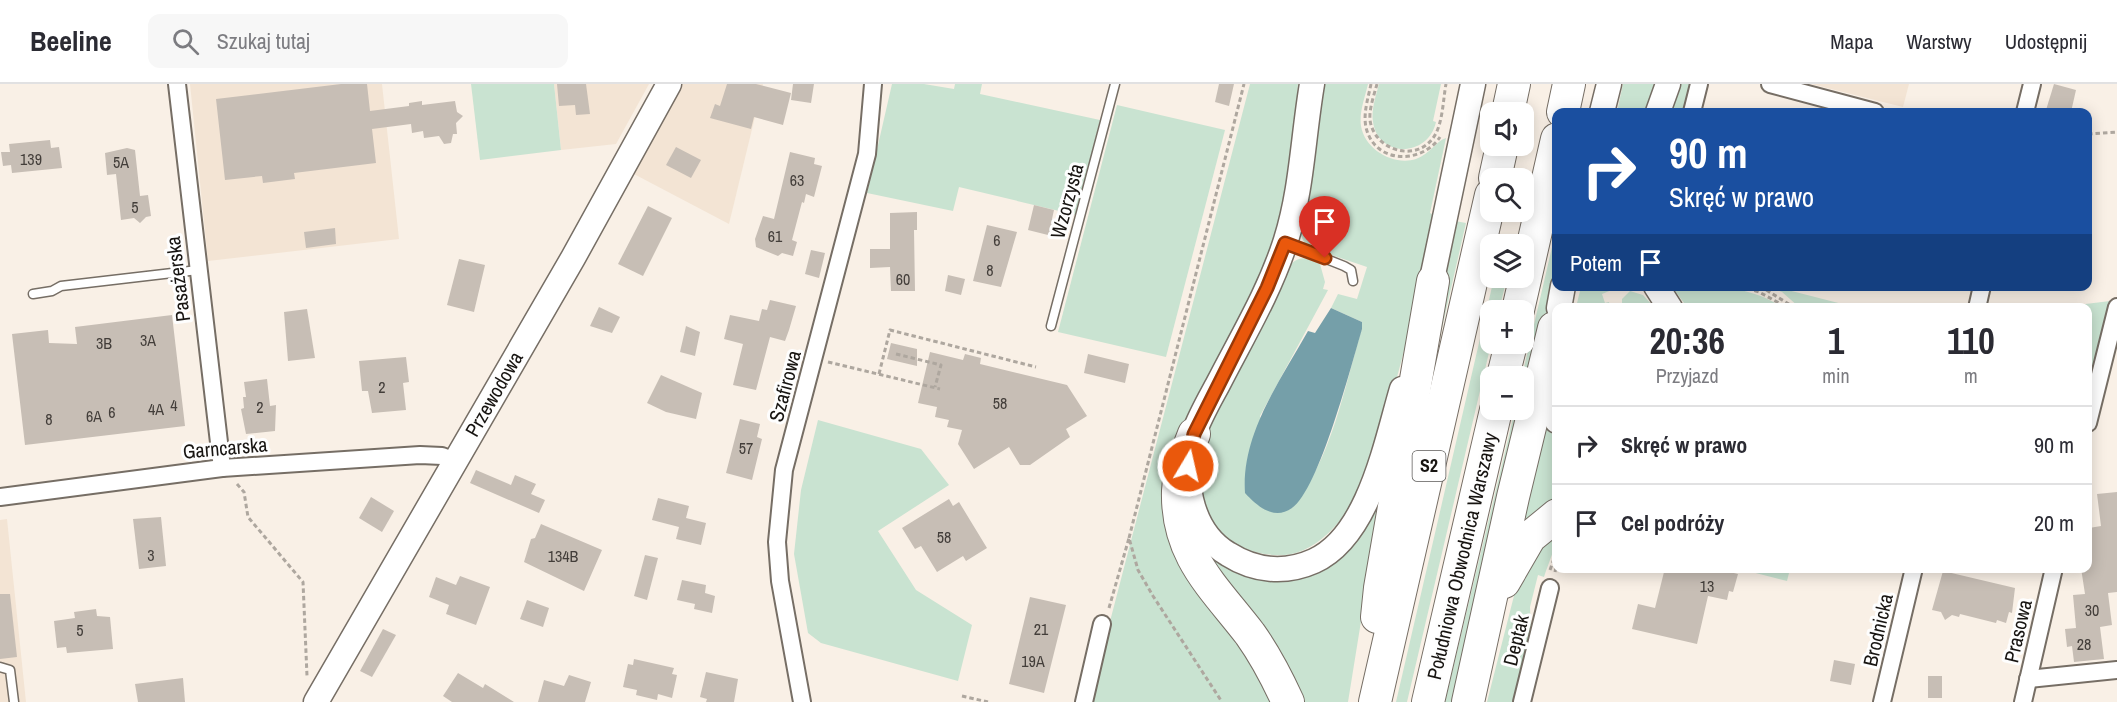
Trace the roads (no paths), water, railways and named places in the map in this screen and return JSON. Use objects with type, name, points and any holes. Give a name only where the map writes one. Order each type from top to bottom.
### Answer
[{"type":"highway","points":[[1510,102],[1514,84]]},
{"type":"highway","points":[[1564,108],[1569,84]]},
{"type":"highway","points":[[1520,300],[1552,161]]},
{"type":"highway","name":"S2","points":[[1376,702],[1485,222]]},
{"type":"highway","points":[[1369,702],[1380,588],[1433,281]]},
{"type":"highway","points":[[1468,702],[1513,497],[1552,337]]},
{"type":"highway","name":"Południowa Obwodnica Warszawy","points":[[1428,702],[1494,420]]},
{"type":"highway","points":[[1194,434],[1178,489],[1179,517],[1186,545],[1199,571],[1251,636],[1275,674],[1288,702]]},
{"type":"highway","points":[[1480,648],[1506,578],[1519,554],[1542,525],[1552,518]]},
{"type":"main road","name":"Przewodowa","points":[[318,699],[573,258],[669,84]]},
{"type":"main road","points":[[1306,84],[1307,111]]},
{"type":"main road","points":[[1312,84],[1296,207],[1285,243],[1267,288],[1194,434],[1188,466],[1188,489],[1204,532],[1219,549],[1242,563],[1265,569],[1285,570],[1305,565],[1327,555],[1347,537],[1369,492],[1433,281],[1473,84]]},
{"type":"main road","points":[[1603,108],[1609,84]]},
{"type":"main road","points":[[1658,108],[1664,84]]},
{"type":"main road","points":[[1659,108],[1668,84]]},
{"type":"street","name":"Pasażerska","points":[[177,84],[222,468]]},
{"type":"street","name":"Szafirowa","points":[[802,702],[777,542],[784,470],[867,154],[873,84]]},
{"type":"street","points":[[1693,108],[1699,84]]},
{"type":"street","points":[[1770,84],[1860,108]]},
{"type":"street","points":[[2026,108],[2032,84]]},
{"type":"street","points":[[2092,407],[2117,307]]},
{"type":"street","name":"Garncarska","points":[[0,497],[222,468],[420,455],[442,456],[455,461]]},
{"type":"street","name":"Brodnicka","points":[[1882,702],[1913,573]]},
{"type":"street","name":"Prasowa","points":[[2023,702],[2053,573]]},
{"type":"street","name":"Deptak","points":[[1522,702],[1550,588]]},
{"type":"street","points":[[1084,702],[1102,624]]},
{"type":"street","points":[[2028,679],[2117,670]]},
{"type":"lane","name":"Wzorzysta","points":[[1051,326],[1114,84]]},
{"type":"lane","points":[[1285,243],[1344,266],[1351,270],[1353,281]]},
{"type":"lane","points":[[33,294],[52,291],[61,285],[198,270]]},
{"type":"lane","points":[[0,667],[10,670],[14,702]]},
{"type":"water","points":[[1331,308],[1362,322],[1351,369],[1323,452],[1302,497],[1285,512],[1272,512],[1260,507],[1245,493],[1245,471],[1249,450],[1264,409],[1286,369],[1308,331],[1315,333]]}]
